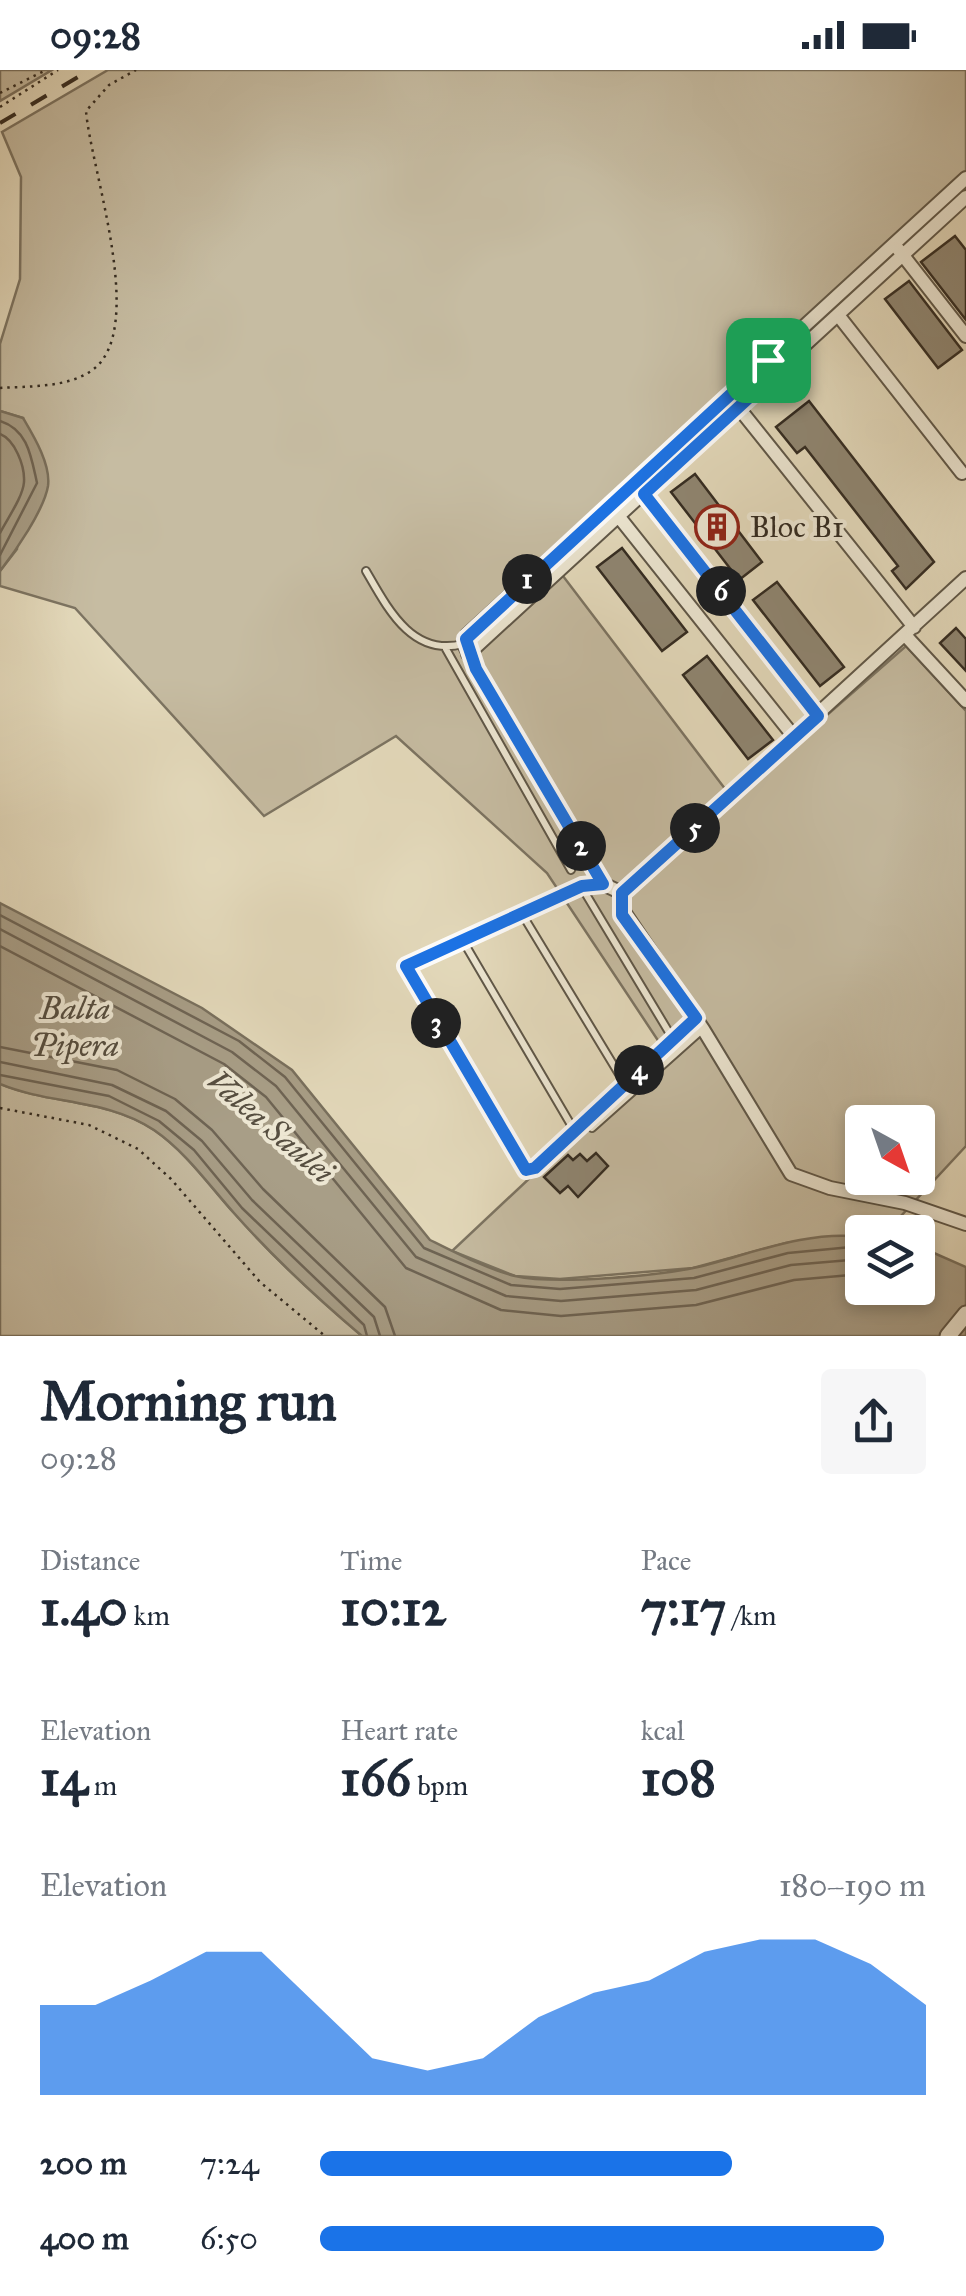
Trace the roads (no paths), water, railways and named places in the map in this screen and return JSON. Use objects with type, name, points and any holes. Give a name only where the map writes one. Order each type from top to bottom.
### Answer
[{"type":"street","points":[[622,893],[603,884],[466,649],[471,631],[734,402],[893,244],[966,178]]},
{"type":"street","points":[[773,366],[838,315],[966,198]]},
{"type":"street","points":[[893,244],[966,336]]},
{"type":"street","points":[[838,315],[962,473]]},
{"type":"street","points":[[466,649],[644,494],[734,402]]},
{"type":"street","points":[[734,402],[966,700]]},
{"type":"street","points":[[644,494],[818,716]]},
{"type":"street","points":[[619,517],[794,738]]},
{"type":"street","points":[[966,578],[622,893],[622,915],[699,1024],[791,1174],[830,1188],[906,1202],[966,1224]]},
{"type":"street","points":[[948,1336],[966,1314]]},
{"type":"lane","points":[[366,571],[399,623],[430,646],[466,649]]},
{"type":"lane","points":[[446,648],[571,870]]},
{"type":"lane","points":[[603,884],[582,886],[409,963],[405,971],[526,1170],[535,1168],[672,1040],[699,1024]]},
{"type":"lane","points":[[582,886],[672,1040]]},
{"type":"lane","points":[[522,914],[624,1084]]},
{"type":"lane","points":[[463,941],[574,1130]]},
{"type":"lane","points":[[592,1128],[699,1024]]},
{"type":"water","points":[[0,411],[23,418],[47,468],[48,486],[35,518],[0,571]]},
{"type":"water","name":"Balta Pipera","points":[[0,903],[202,1008],[292,1070],[430,1240],[472,1260],[533,1279],[606,1278],[698,1267],[800,1240],[845,1236],[845,1305],[935,1305],[935,1253],[966,1267],[966,1336],[362,1336],[280,1261],[187,1158],[154,1130],[117,1112],[0,1084]]},
{"type":"railway","points":[[0,123],[90,70]]},
{"type":"place","name":"Bloc B1","points":[[717,527]]},
{"type":"water label","name":"Valea Saulei","points":[[271,1126]]}]
